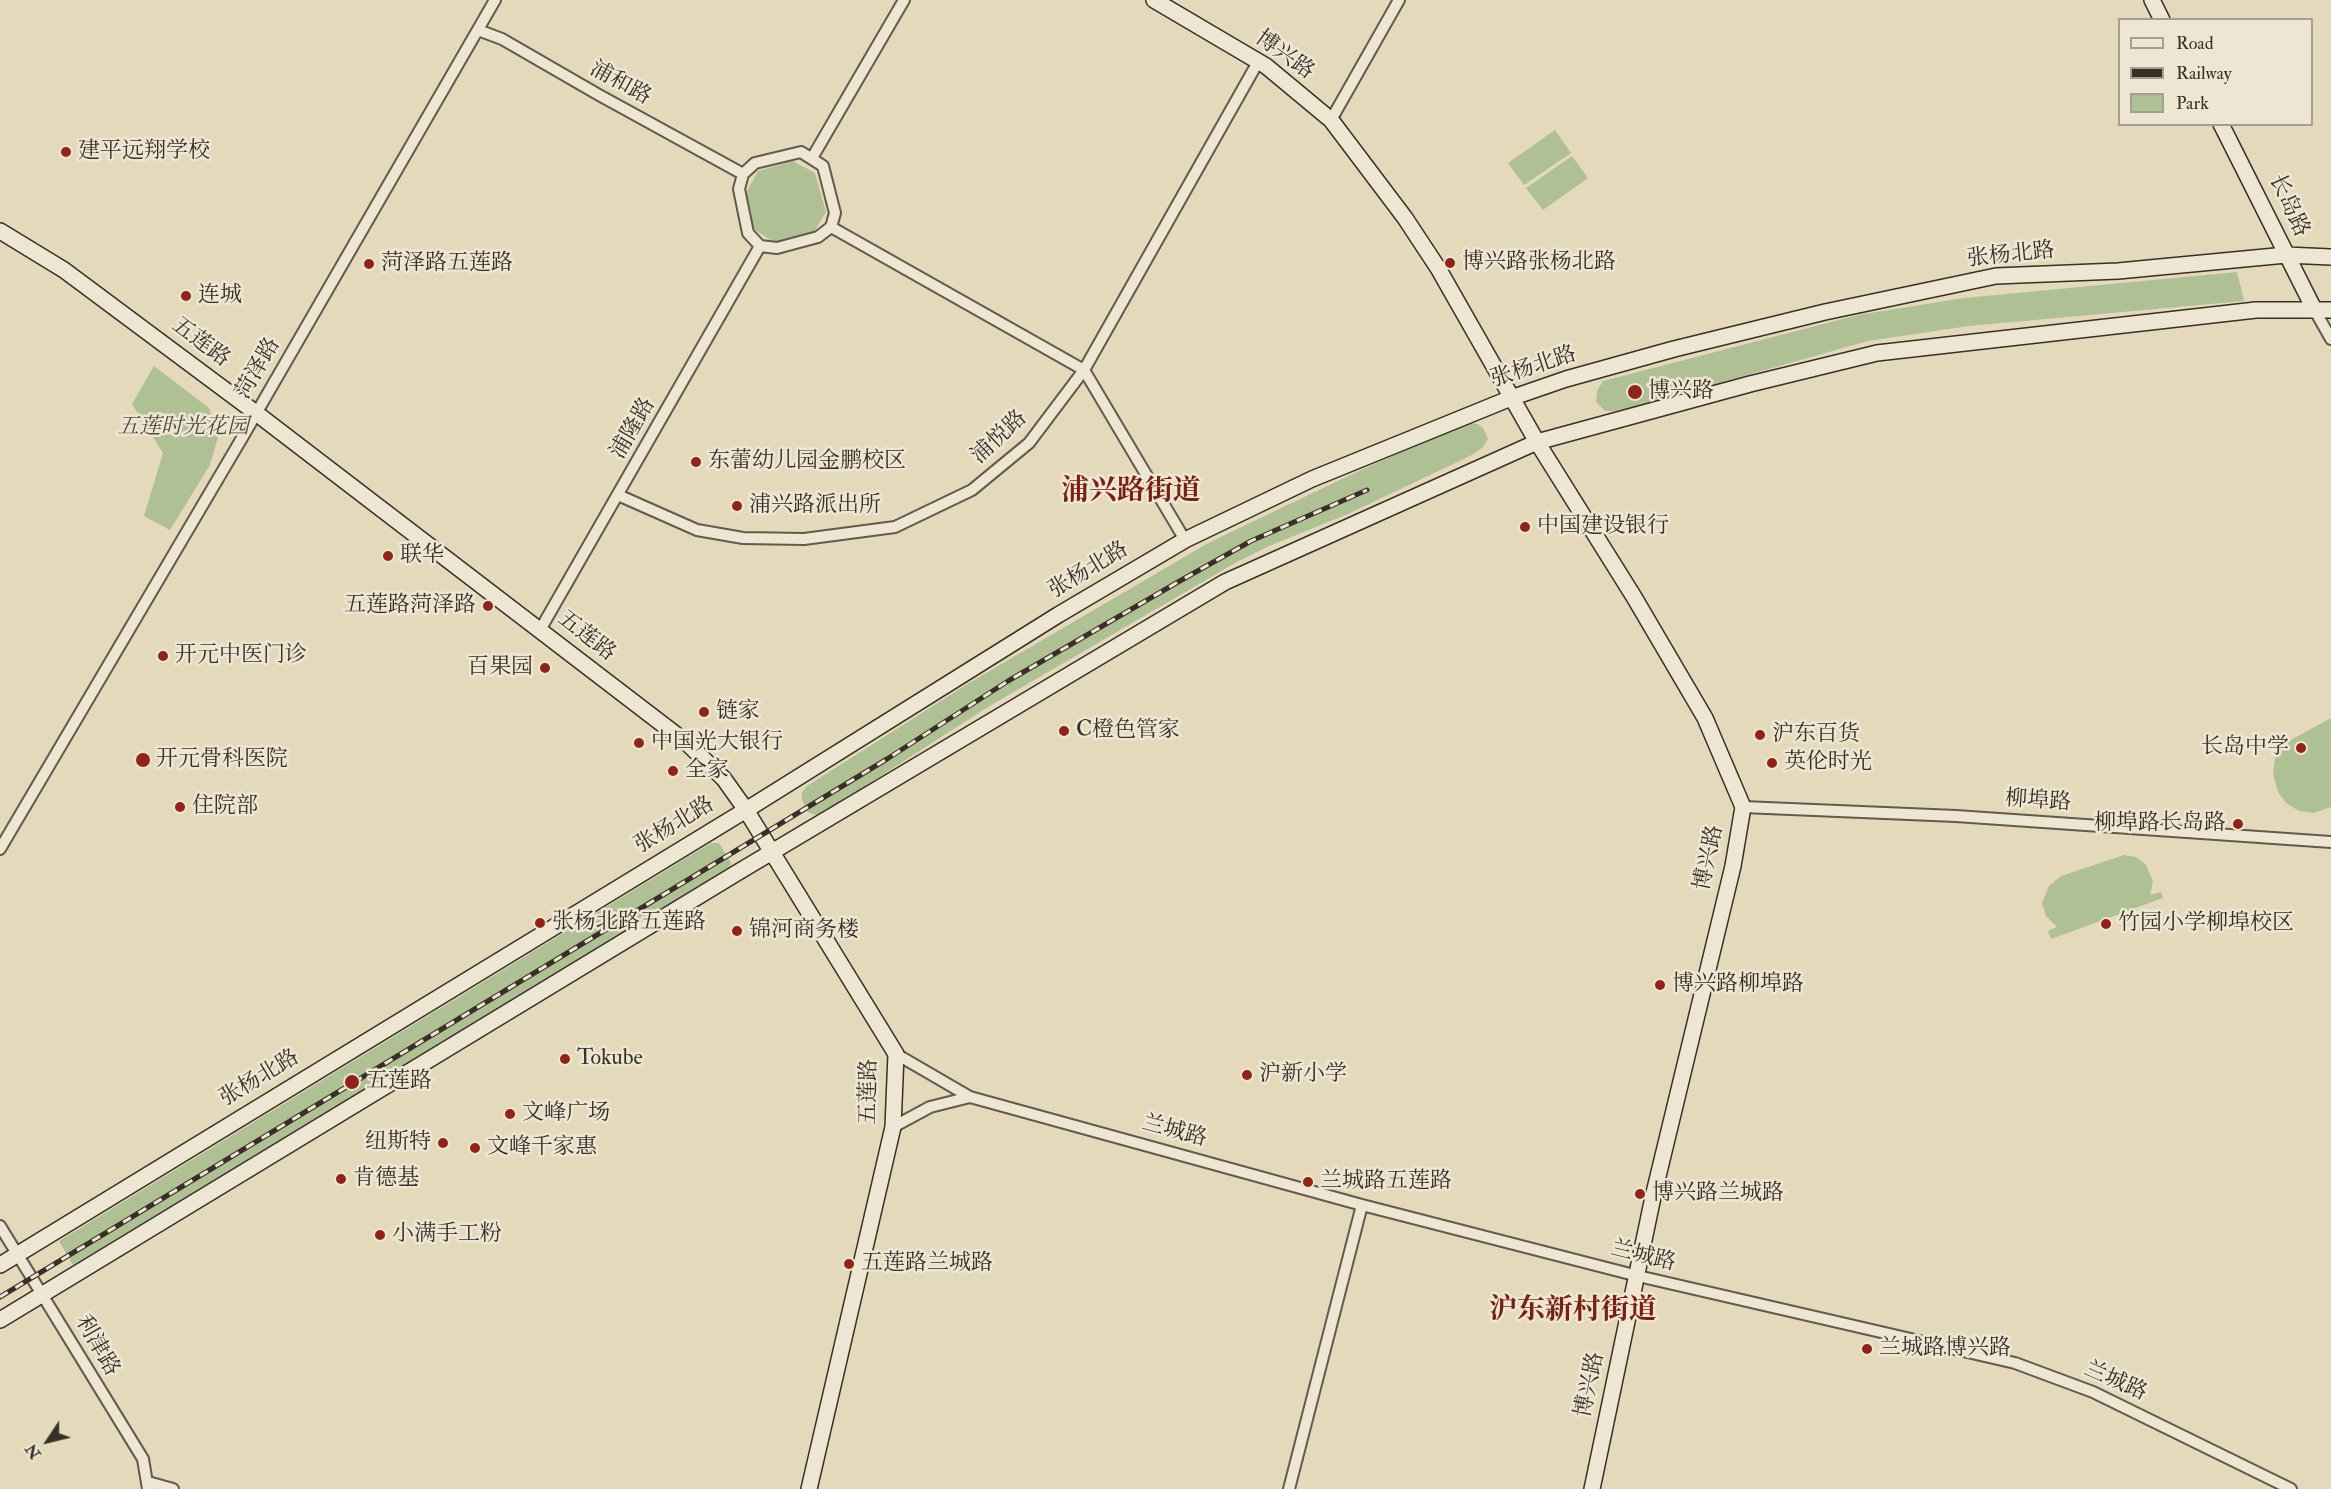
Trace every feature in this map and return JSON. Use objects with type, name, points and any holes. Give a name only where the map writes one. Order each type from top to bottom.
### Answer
[{"type":"main road","name":"博兴路","points":[[1154,0],[1266,66],[1331,120],[1405,218],[1438,268],[1537,442],[1634,597],[1705,718],[1743,807],[1733,866],[1653,1197],[1592,1489]]},
{"type":"main road","points":[[2151,0],[2161,18]]},
{"type":"main road","name":"长岛路","points":[[2222,126],[2314,309]]},
{"type":"main road","name":"五莲路","points":[[0,231],[64,270],[256,413],[687,743],[724,779],[773,851],[896,1054],[893,1127],[813,1488]]},
{"type":"main road","name":"张杨北路","points":[[0,1265],[746,810],[1058,615],[1185,540],[1312,479],[1511,398],[1566,380],[1825,312],[1996,276],[2118,271],[2286,255],[2331,257]]},
{"type":"main road","points":[[0,1320],[773,851],[1225,582],[1537,442],[1876,352],[2256,310],[2331,310]]},
{"type":"street","name":"菏泽路","points":[[0,849],[495,0]]},
{"type":"street","points":[[812,158],[904,0]]},
{"type":"street","points":[[1331,120],[1399,0]]},
{"type":"street","name":"浦和路","points":[[478,30],[502,39],[743,174]]},
{"type":"street","name":"浦悦路","points":[[618,495],[697,530],[743,538],[804,539],[896,527],[972,490],[1029,443],[1084,370],[1258,62]]},
{"type":"street","points":[[801,152],[812,158],[823,166],[835,213],[831,227],[818,237],[777,248],[760,246],[748,233],[739,189],[743,174],[755,163],[801,152]]},
{"type":"street","points":[[831,227],[1084,370],[1185,540]]},
{"type":"street","name":"浦隆路","points":[[540,630],[760,246]]},
{"type":"street","name":"长岛路","points":[[2314,309],[2331,339]]},
{"type":"street","name":"柳埠路","points":[[1743,807],[1956,816],[2331,842]]},
{"type":"street","name":"兰城路","points":[[896,1054],[970,1097],[1362,1205],[1638,1276],[2015,1363],[2093,1392],[2291,1489]]},
{"type":"street","name":"兰城路","points":[[893,1127],[930,1107],[970,1097]]},
{"type":"street","points":[[1289,1489],[1362,1205]]},
{"type":"street","name":"利津路","points":[[0,1226],[44,1294],[143,1459],[148,1486]]},
{"type":"street","points":[[148,1486],[173,1489]]},
{"type":"green space","points":[[1555,130],[1571,153],[1524,185],[1508,163]]},
{"type":"green space","points":[[1572,156],[1588,178],[1543,210],[1526,188]]},
{"type":"green space","points":[[793,161],[815,173],[826,212],[814,232],[775,243],[754,229],[746,193],[758,171]]},
{"type":"green space","points":[[2237,272],[2244,301],[1969,326],[1868,341],[1620,411],[1605,411],[1596,402],[1597,391],[1603,381],[1858,315],[1964,298]]},
{"type":"green space","name":"五莲时光花园","points":[[154,366],[209,408],[218,437],[210,465],[170,530],[144,516],[163,453],[132,404]]},
{"type":"green space","points":[[1469,423],[1478,424],[1483,428],[1488,439],[1483,447],[1472,455],[1348,514],[1269,546],[1237,562],[988,707],[826,811],[816,815],[808,812],[802,800],[802,792],[807,786],[969,683],[1210,542],[1363,469]]},
{"type":"green space","points":[[2331,718],[2331,807],[2314,813],[2299,811],[2286,803],[2278,792],[2273,774],[2275,757],[2289,741]]},
{"type":"green space","points":[[711,843],[719,843],[729,859],[731,864],[727,870],[73,1265],[59,1241]]},
{"type":"green space","points":[[2124,855],[2136,857],[2146,865],[2153,881],[2150,895],[2161,892],[2163,898],[2051,939],[2048,931],[2057,927],[2046,916],[2042,903],[2049,886],[2061,876]]},
{"type":"railway","points":[[0,1297],[887,759],[1008,681],[1251,541],[1367,490]]},
{"type":"place","name":"建平远翔学校","points":[[66,152]]},
{"type":"place","name":"博兴路张杨北路","points":[[1450,263]]},
{"type":"place","name":"菏泽路五莲路","points":[[369,264]]},
{"type":"place","name":"连城","points":[[186,296]]},
{"type":"place","name":"博兴路","points":[[1635,392]]},
{"type":"place","name":"东蕾幼儿园金鹏校区","points":[[696,462]]},
{"type":"place","name":"浦兴路派出所","points":[[737,506]]},
{"type":"place","name":"中国建设银行","points":[[1525,527]]},
{"type":"place","name":"联华","points":[[388,556]]},
{"type":"place","name":"五莲路菏泽路","points":[[488,606]]},
{"type":"place","name":"开元中医门诊","points":[[163,656]]},
{"type":"place","name":"百果园","points":[[545,668]]},
{"type":"place","name":"链家","points":[[704,712]]},
{"type":"place","name":"C橙色管家","points":[[1064,731]]},
{"type":"place","name":"沪东百货","points":[[1760,735]]},
{"type":"place","name":"中国光大银行","points":[[639,743]]},
{"type":"place","name":"长岛中学","points":[[2301,748]]},
{"type":"place","name":"开元骨科医院","points":[[143,760]]},
{"type":"place","name":"英伦时光","points":[[1772,763]]},
{"type":"place","name":"全家","points":[[673,771]]},
{"type":"place","name":"住院部","points":[[180,807]]},
{"type":"place","name":"柳埠路长岛路","points":[[2238,824]]},
{"type":"place","name":"张杨北路五莲路","points":[[540,923]]},
{"type":"place","name":"竹园小学柳埠校区","points":[[2106,924]]},
{"type":"place","name":"锦河商务楼","points":[[737,931]]},
{"type":"place","name":"博兴路柳埠路","points":[[1660,985]]},
{"type":"place","name":"Tokube","points":[[565,1059]]},
{"type":"place","name":"沪新小学","points":[[1247,1075]]},
{"type":"place","name":"五莲路","points":[[352,1082]]},
{"type":"place","name":"文峰广场","points":[[510,1114]]},
{"type":"place","name":"纽斯特","points":[[443,1143]]},
{"type":"place","name":"文峰千家惠","points":[[475,1148]]},
{"type":"place","name":"肯德基","points":[[341,1179]]},
{"type":"place","name":"兰城路五莲路","points":[[1308,1182]]},
{"type":"place","name":"博兴路兰城路","points":[[1640,1194]]},
{"type":"place","name":"小满手工粉","points":[[380,1235]]},
{"type":"place","name":"五莲路兰城路","points":[[849,1264]]},
{"type":"place","name":"兰城路博兴路","points":[[1867,1349]]},
{"type":"district","name":"浦兴路街道","points":[[1131,493]]},
{"type":"district","name":"沪东新村街道","points":[[1573,1312]]}]
